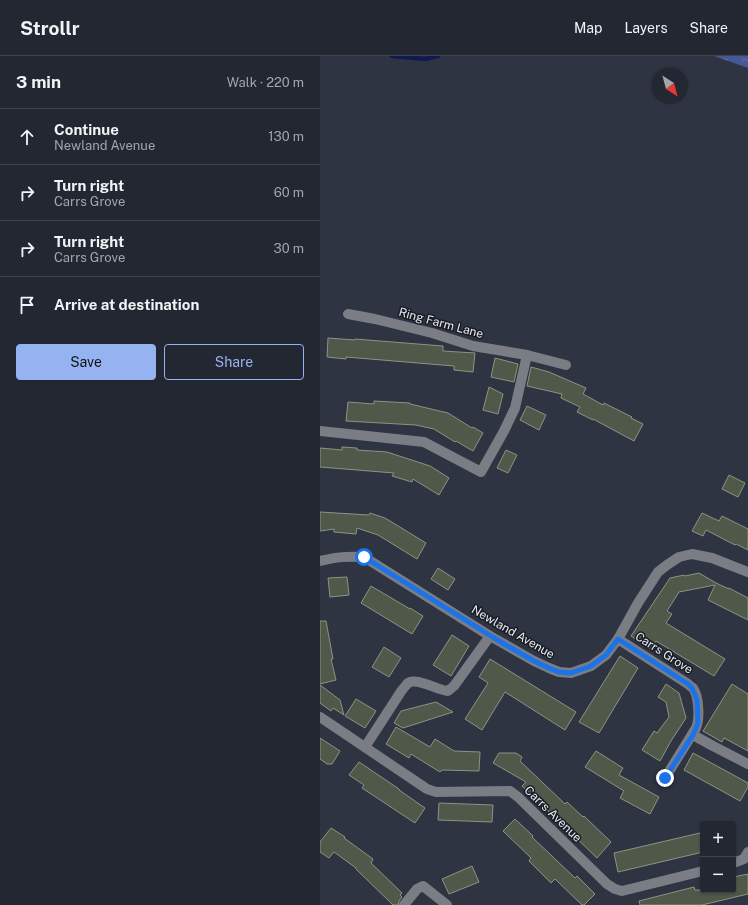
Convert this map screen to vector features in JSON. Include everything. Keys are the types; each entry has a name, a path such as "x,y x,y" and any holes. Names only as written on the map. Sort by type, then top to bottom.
{"street":[{"name":"Ring Farm Lane","path":"348,314 432,333 473,346 527,355 566,365"},
{"path":"320,431 424,442 482,472 515,408 527,355"},
{"name":"Newland Avenue","path":"320,561 348,556 364,557 490,636 534,661 559,672 571,673 591,666 606,655 618,639 638,603 658,572 679,557 692,554 712,558 748,572"},
{"path":"365,747 407,683 418,681 442,691 448,691 454,686 490,636"},
{"name":"Carrs Grove","path":"618,639 688,684 692,688 697,700 698,723 693,735 665,778"},
{"name":"Carrs Avenue","path":"320,717 427,788 436,792 510,792 518,797 607,884 615,889 622,891 700,872"},
{"path":"693,735 748,764"},
{"path":"736,862 744,859 748,852"},
{"path":"404,905 417,889 423,886 447,905"}],"green space":[{"path":"714,56 748,56 748,68"}],"building":[{"path":"328,338 443,346 443,351 475,353 473,372 454,370 454,366 346,357 346,359 327,357"},
{"path":"495,358 518,364 514,382 491,377"},
{"path":"531,367 549,372 586,388 583,394 603,405 604,403 632,417 631,418 643,424 634,441 577,412 580,407 561,398 562,394 527,386"},
{"path":"489,387 503,394 498,414 483,410"},
{"path":"374,401 410,403 448,413 483,433 473,451 434,429 416,425 346,421 348,402 374,404"},
{"path":"527,406 546,415 539,430 520,420"},
{"path":"342,447 357,448 357,450 387,452 430,466 449,478 439,495 413,479 412,482 392,476 394,473 320,467 320,448 342,450"},
{"path":"506,450 517,455 508,473 497,468"},
{"path":"729,475 745,483 738,497 722,489"},
{"path":"320,512 369,515 370,513 385,518 426,543 417,559 378,535 357,528 356,534 334,532 334,529 320,531"},
{"path":"702,513 719,521 722,516 748,529 748,550 706,530 703,536 692,531"},
{"path":"438,568 455,579 448,590 431,579"},
{"path":"699,573 748,598 748,620 708,600 715,585 679,592 667,611 672,614 666,623 725,659 714,676 656,641 650,649 631,636 670,578"},
{"path":"347,577 349,595 330,597 328,578"},
{"path":"371,586 423,616 412,634 361,603"},
{"path":"320,621 326,621 333,659 331,659 336,680 320,684"},
{"path":"452,635 469,646 451,676 433,665"},
{"path":"384,647 401,658 389,677 372,667"},
{"path":"620,656 638,668 599,733 579,722"},
{"path":"490,659 576,712 565,730 505,692 482,730 465,719 488,683 479,677"},
{"path":"666,684 679,693 686,718 660,761 642,750 654,731 657,733 669,717 666,702 658,697"},
{"path":"732,684 748,694 748,751 724,738 722,742 703,731"},
{"path":"320,685 340,700 344,715 333,708 331,711 320,703"},
{"path":"356,699 376,711 365,728 345,716"},
{"path":"436,702 453,712 403,728 394,723 401,711"},
{"path":"396,727 430,747 435,739 454,751 480,752 479,771 442,770 440,772 411,754 409,758 386,744"},
{"path":"320,738 340,751 332,764 327,764 320,759"},
{"path":"596,751 623,768 619,775 659,797 650,814 620,798 624,791 585,767"},
{"path":"499,753 516,753 522,757 520,761 565,804 567,802 583,817 584,816 611,842 597,858 522,786 526,782 493,763"},
{"path":"693,753 748,783 748,787 740,801 684,770"},
{"path":"359,762 425,808 415,823 362,788 364,785 349,775"},
{"path":"439,803 493,805 492,822 438,820"},
{"path":"515,819 575,878 577,876 595,894 584,905 582,905 555,879 551,883 529,861 531,858 503,831"},
{"path":"331,828 373,859 371,863 402,893 400,895 402,897 398,905 393,905 356,868 334,852 329,858 320,852 320,842"},
{"path":"700,833 700,853 618,872 614,853"},
{"path":"472,866 479,882 449,894 442,879"},
{"path":"748,874 748,894 702,905 640,905 639,901 694,887 695,890 700,890 700,893 736,893 736,876"}],"waterway":[{"path":"392,56 425,59 438,56"}],"route":[{"path":"364,557 499,641 534,661 559,672 571,673 591,666 606,655 618,639 688,684 695,693 697,700 698,723 693,735 665,778"}]}
